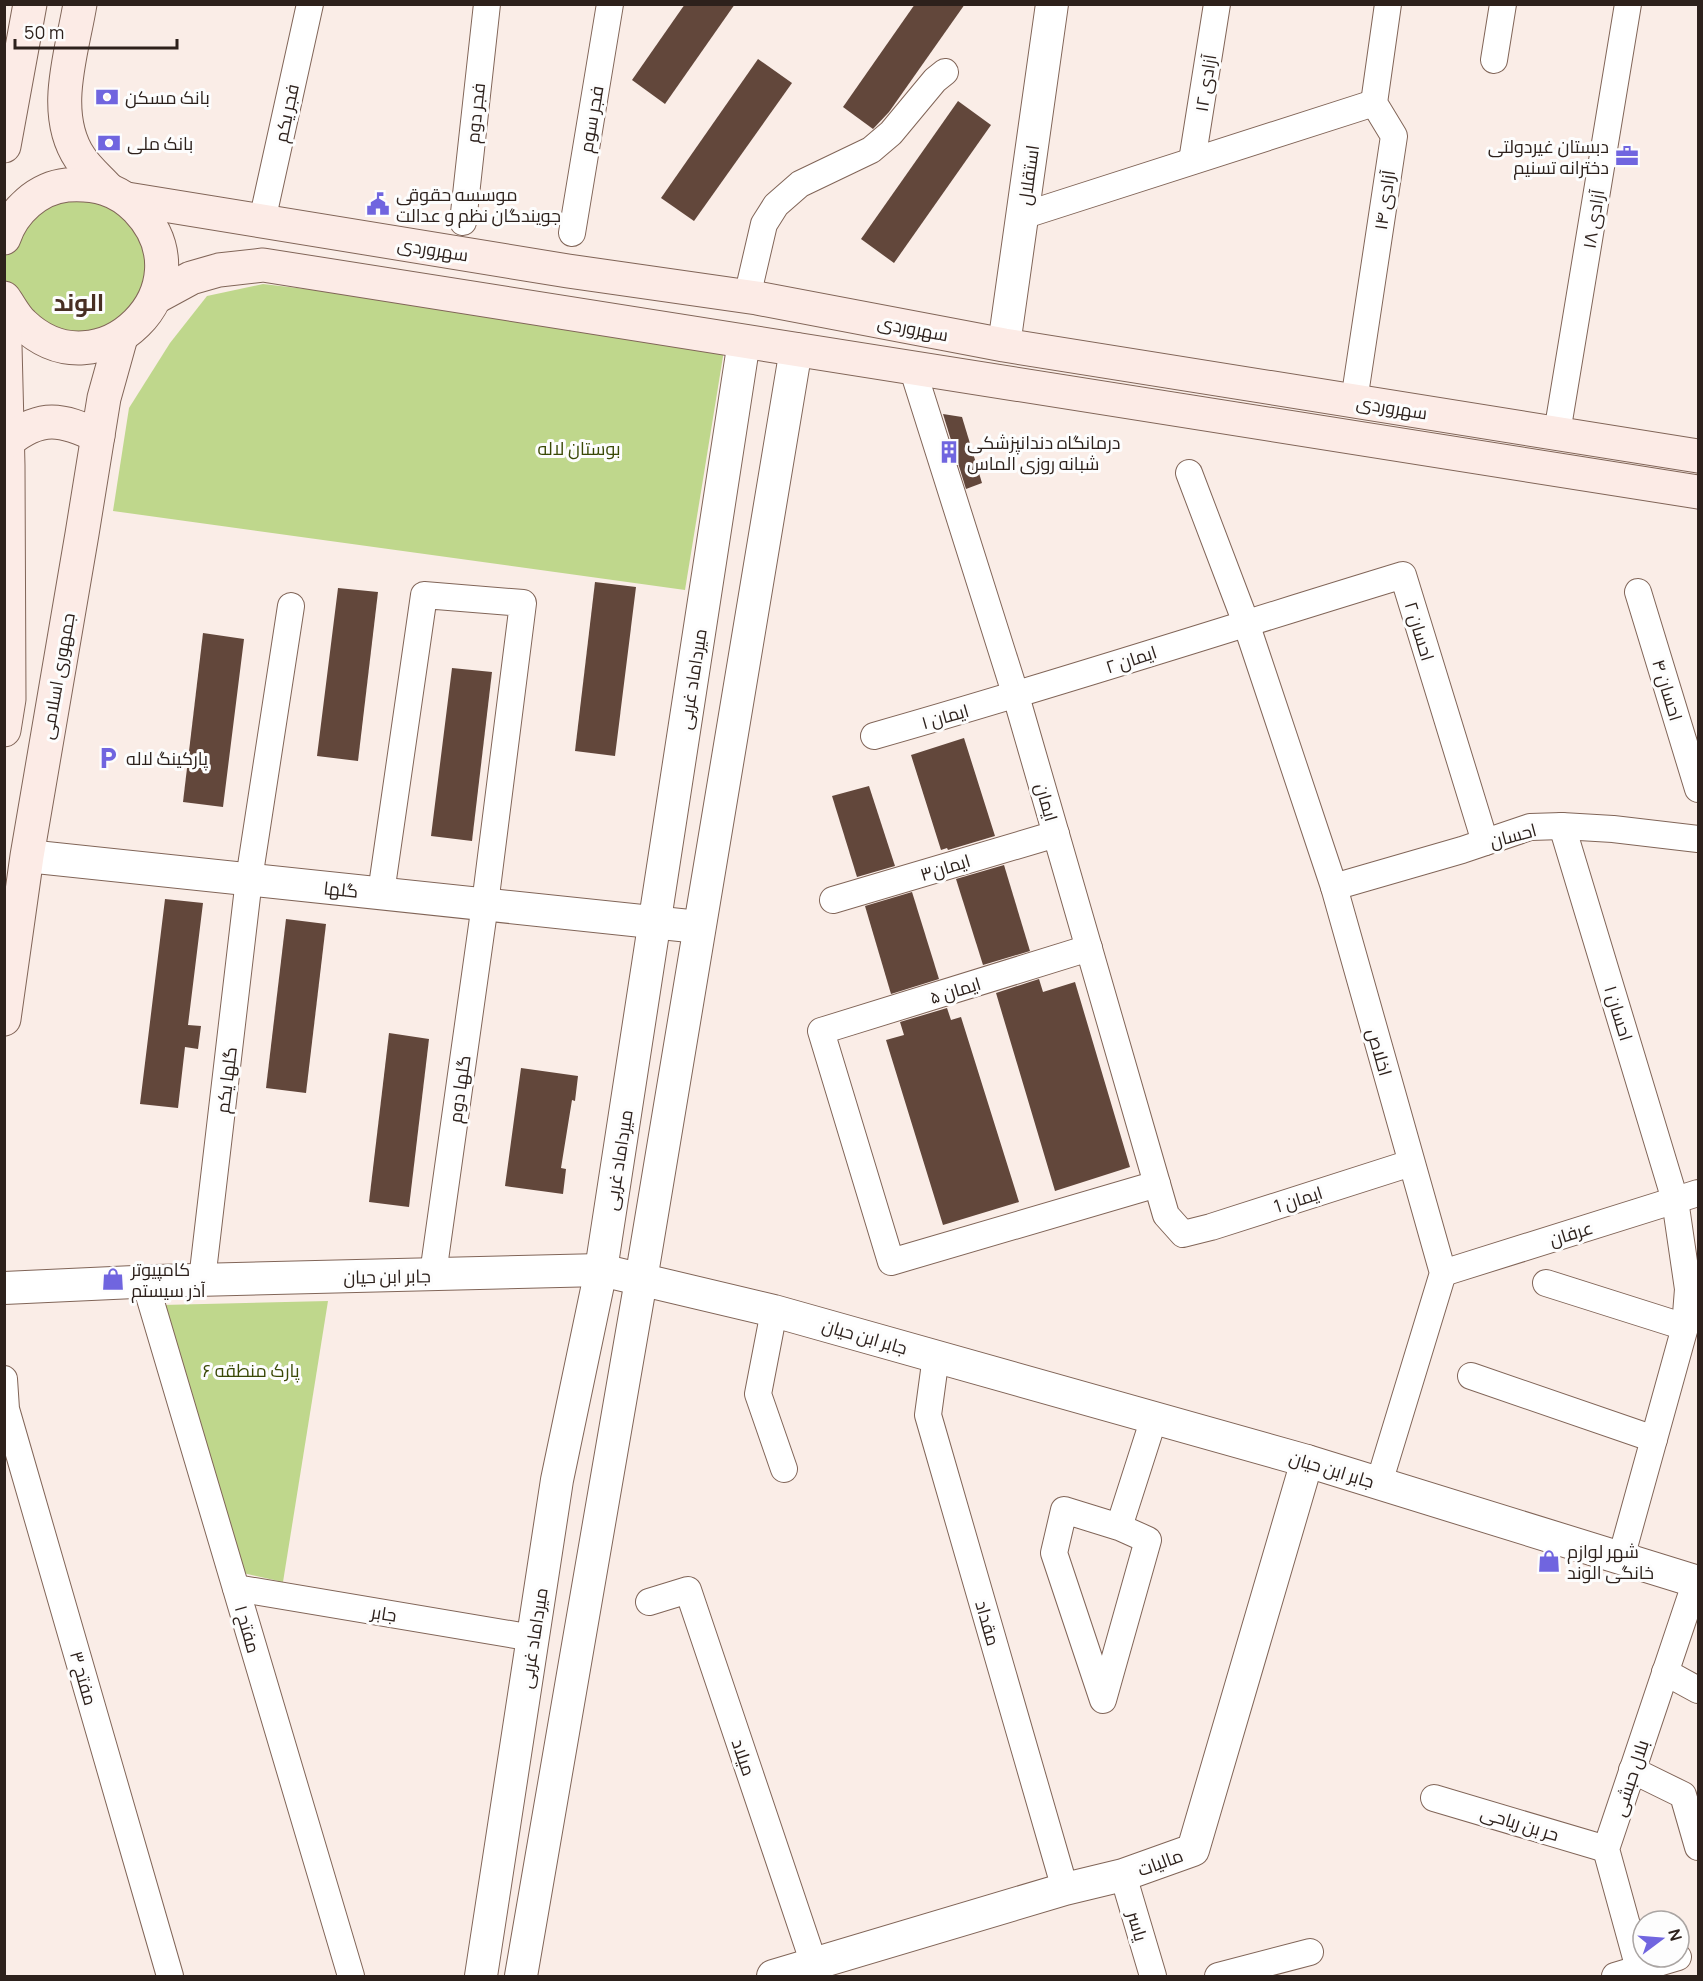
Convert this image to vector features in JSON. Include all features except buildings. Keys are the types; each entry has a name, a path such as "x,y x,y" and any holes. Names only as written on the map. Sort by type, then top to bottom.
{"main road":[{"path":"4,146 30,4"},
{"path":"4,298 21,323 40,338 68,347 95,347 121,337 143,319 156,297 161,274 160,249 149,222 80,158 66,129 65,91 80,4"},
{"name":"سهروردی","path":"4,238 9,225 19,211 36,196 61,186 84,184 118,194 262,221 492,259 747,297 1004,345 1698,456"},
{"path":"485,300 492,259"},
{"name":"سهروردی","path":"156,297 191,278 219,270 263,265 1698,492"},
{"path":"4,305 7,457 6,708"},
{"name":"جمهوری اسلامی","path":"4,1018 27,856 104,398 121,337"},
{"path":"7,457 22,429 41,422 72,424 98,436"}],"street":[{"name":"فجر یکم","path":"262,221 310,4"},
{"name":"فجر دوم","path":"463,222 487,4"},
{"name":"فجر سوم","path":"572,233 610,4"},
{"name":"استقلال","path":"1004,345 1052,4"},
{"name":"آزادی ۱۲","path":"1192,162 1217,4"},
{"path":"1022,216 1374,103 1388,4"},
{"path":"1494,60 1503,4"},
{"name":"آزادی ۱۸","path":"1557,433 1628,4"},
{"path":"747,297 764,224 776,205 800,184 871,150 891,133 935,80 945,72"},
{"name":"آزادی ۱۴","path":"1354,401 1394,136 1374,103"},
{"name":"میرداماد غربی","path":"481,1977 557,1480 601,1270 744,341"},
{"path":"521,1977 641,1280 796,349"},
{"name":"ایمان","path":"912,367 1016,696 1166,1215 1183,1234"},
{"name":"اخلاص","path":"1189,473 1246,622 1334,887 1443,1273"},
{"name":"احسان ۲","path":"1246,622 1402,575 1485,842"},
{"name":"احسان ۴","path":"1638,592 1698,789"},
{"name":"گلها دوم","path":"381,893 424,595 523,603 433,1274"},
{"name":"گلها یکم","path":"202,1280 249,879 291,606"},
{"name":"ایمان ۲","path":"1016,696 1246,622"},
{"name":"ایمان ۱","path":"874,736 1016,696"},
{"name":"احسان ۱","path":"1562,826 1687,1197 1688,1289 1685,1326 1621,1558"},
{"name":"احسان","path":"1334,887 1530,827 1613,829 1698,839"},
{"name":"ایمان۳","path":"833,900 1056,834"},
{"name":"گلها","path":"27,856 699,927"},
{"name":"ایمان ۵","path":"1089,948 821,1031 891,1262 1157,1184"},
{"name":"ایمان 1","path":"1183,1234 1411,1163"},
{"name":"عرفان","path":"1443,1273 1687,1197"},
{"name":"جابر ابن حیان","path":"4,1288 202,1280 601,1270 774,1311 1307,1461 1697,1581"},
{"path":"1379,1483 1443,1273"},
{"name":"مفتح ۱","path":"145,1282 351,1977"},
{"path":"1546,1283 1685,1326"},
{"path":"774,1311 758,1394 784,1468"},
{"name":"مقداد","path":"936,1356 928,1415 1065,1889"},
{"path":"1471,1376 1654,1439"},
{"name":"مفتح ۳","path":"4,1379 6,1408 170,1977"},
{"path":"1119,1527 1154,1418"},
{"name":"مالیات","path":"773,1977 816,1970 1065,1889 1123,1875 1193,1850 1307,1461"},
{"path":"1064,1510 1119,1527 1148,1540 1103,1700 1054,1552 1064,1510"},
{"name":"بلال حبشی","path":"1606,1849 1697,1581"},
{"name":"جابر","path":"236,1588 533,1638"},
{"name":"میلاد","path":"649,1602 688,1590 816,1970"},
{"path":"1665,1672 1698,1690"},
{"path":"1632,1770 1683,1795 1698,1847"},
{"name":"حر بن ریاحی","path":"1434,1798 1606,1849"},
{"path":"1606,1849 1631,1974"},
{"name":"یاسر","path":"1123,1875 1153,1977"},
{"path":"1218,1977 1310,1952"}],"green space":[{"path":"61,186 149,222 156,297 68,347 5,298 5,238"},
{"name":"بوستان لاله","path":"263,284 726,338 685,590 113,511 129,408 170,343 207,296"},
{"name":"پارک منطقه ۶","path":"328,1301 283,1582 243,1573 162,1305"}],"place":[{"name":"بانک مسکن","path":"107,97"},
{"name":"بانک ملی","path":"109,143"},
{"name":"دبستان غیردولتی دخترانه تسنیم","path":"1627,156"},
{"name":"موسسه حقوقی جویندگان نظم و عدالت","path":"378,204"},
{"name":"درمانگاه دندان‍‍پزشکی شبانه روزی الماس","path":"949,452"},
{"name":"پارکینگ لاله","path":"108,758"},
{"name":"کامپیوتر آذر سیستم","path":"113,1279"},
{"name":"شهر لوازم خانگی الوند","path":"1549,1561"}],"district":[{"name":"الوند","path":"79,301"}]}
